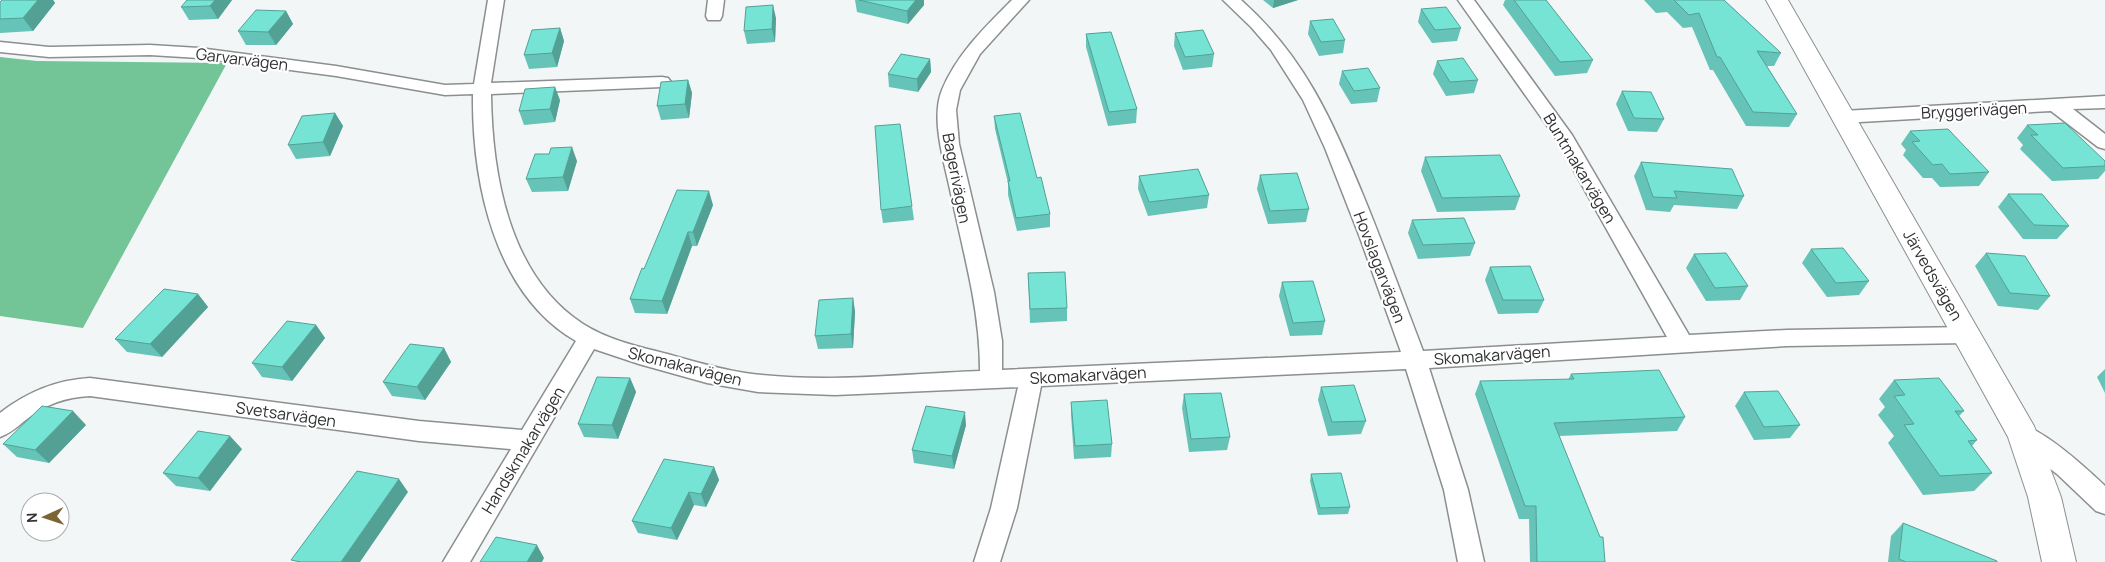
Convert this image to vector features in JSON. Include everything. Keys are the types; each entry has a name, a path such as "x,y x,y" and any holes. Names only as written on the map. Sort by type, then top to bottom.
{"street":[{"name":"Skomakarvägen","path":"496,0 482,89 484,151 500,225 527,282 542,302 567,324 590,337 636,355 734,380 781,386 835,386 1415,360 1787,338 1967,335"},
{"name":"Bagerivägen","path":"991,379 990,341 984,302 953,163 947,110 951,90 972,53 980,42 1021,0"},
{"name":"Hovslagarvägen","path":"1230,0 1257,23 1278,47 1312,100 1334,148 1369,235 1415,360 1456,490 1471,562"},
{"name":"Buntmakarvägen","path":"1466,0 1563,135 1682,343"},
{"name":"Järvedsvägen","path":"1778,0 2023,435 2044,491 2053,525 2059,562"},
{"name":"Garvarvägen","path":"0,48 49,52 150,50 199,53 336,71 445,90 662,82"},
{"name":"Bryggerivägen","path":"1843,117 2105,102"},
{"path":"2057,106 2105,143"},
{"name":"Handskmakarvägen","path":"456,562 590,337"},
{"path":"987,562 1004,508 1031,378"},
{"name":"Svetsarvägen","path":"0,427 26,405 43,396 68,387 90,387 389,429 471,438 530,440"},
{"path":"2023,435 2057,458 2082,479 2105,503"}],"green space":[{"path":"0,57 37,61 227,63 83,328 0,316"}],"building":[{"path":"2,0 38,0 23,18 0,19 0,2"},
{"path":"187,0 215,0 210,6 181,7"},
{"path":"859,0 916,0 907,11"},
{"path":"1514,0 1546,0 1593,60 1560,62"},
{"path":"1674,0 1724,0 1781,53 1757,51 1797,114 1753,112 1720,57 1717,57 1699,13 1689,15"},
{"path":"773,5 772,29 744,31 746,7"},
{"path":"1446,7 1461,28 1435,30 1421,9"},
{"path":"256,10 286,11 268,32 238,31"},
{"path":"1333,19 1345,40 1321,42 1310,21"},
{"path":"560,28 552,53 524,55 532,30"},
{"path":"1203,30 1214,54 1185,57 1175,33"},
{"path":"1111,32 1137,109 1109,112 1086,34"},
{"path":"901,54 930,59 917,79 888,74"},
{"path":"1463,58 1478,80 1450,82 1437,61"},
{"path":"1368,68 1380,88 1354,91 1342,71"},
{"path":"688,80 685,104 657,106 661,82"},
{"path":"555,87 550,109 519,111 525,89"},
{"path":"1622,91 1651,92 1664,119 1634,118"},
{"path":"335,113 323,142 288,145 302,116"},
{"path":"1020,113 1037,178 1041,177 1050,214 1016,218 1008,181 1010,181 994,116"},
{"path":"2065,123 2105,161 2105,166 2063,168 2031,135 2038,135 2027,125"},
{"path":"900,124 912,206 881,210 875,126"},
{"path":"1948,129 1989,172 1950,174 1942,164 1933,165 1912,142 1920,141 1910,131"},
{"path":"572,147 563,177 526,179 535,154 549,154 551,148"},
{"path":"1500,155 1520,196 1442,198 1425,157"},
{"path":"1641,162 1732,169 1744,196 1674,191 1677,198 1653,197"},
{"path":"1198,169 1209,195 1149,202 1139,176"},
{"path":"1297,173 1309,209 1270,211 1260,175"},
{"path":"677,190 709,191 693,232 688,232 662,301 630,299 642,268 644,269"},
{"path":"2008,194 2042,194 2069,226 2034,225"},
{"path":"1464,218 1475,243 1423,245 1412,220"},
{"path":"1843,248 1869,281 1836,283 1811,249"},
{"path":"1726,253 1748,286 1715,288 1694,254"},
{"path":"1986,253 2025,256 2050,296 2010,293"},
{"path":"1530,266 1544,300 1503,300 1490,267"},
{"path":"1065,272 1067,308 1030,309 1028,273"},
{"path":"1313,281 1325,321 1293,323 1282,282"},
{"path":"164,289 198,294 150,344 115,339"},
{"path":"853,298 851,334 815,336 819,300"},
{"path":"287,321 316,325 282,367 252,363"},
{"path":"410,344 444,348 417,387 383,382"},
{"path":"1659,370 1685,417 1554,423 1600,537 1603,537 1605,562 1537,562 1536,506 1525,506 1480,381 1574,379 1571,374"},
{"path":"597,377 630,378 612,425 578,424"},
{"path":"1939,378 1964,411 1955,411 1977,440 1968,441 1992,473 1940,476 1904,425 1914,424 1894,396 1905,395 1894,380"},
{"path":"1354,385 1366,421 1332,422 1321,387"},
{"path":"1778,391 1800,425 1764,427 1744,392"},
{"path":"1221,393 1230,437 1191,439 1184,394"},
{"path":"1107,400 1112,444 1075,446 1071,402"},
{"path":"42,406 73,411 35,450 3,444"},
{"path":"926,406 965,412 952,456 912,450"},
{"path":"198,431 230,436 198,478 163,473"},
{"path":"664,459 714,467 701,494 689,492 671,528 632,521"},
{"path":"357,471 399,479 341,562 301,562 291,560"},
{"path":"1341,473 1350,507 1320,508 1311,474"},
{"path":"1903,523 1997,562 1906,562 1899,559"},
{"path":"496,537 537,545 527,562 480,562"}]}
